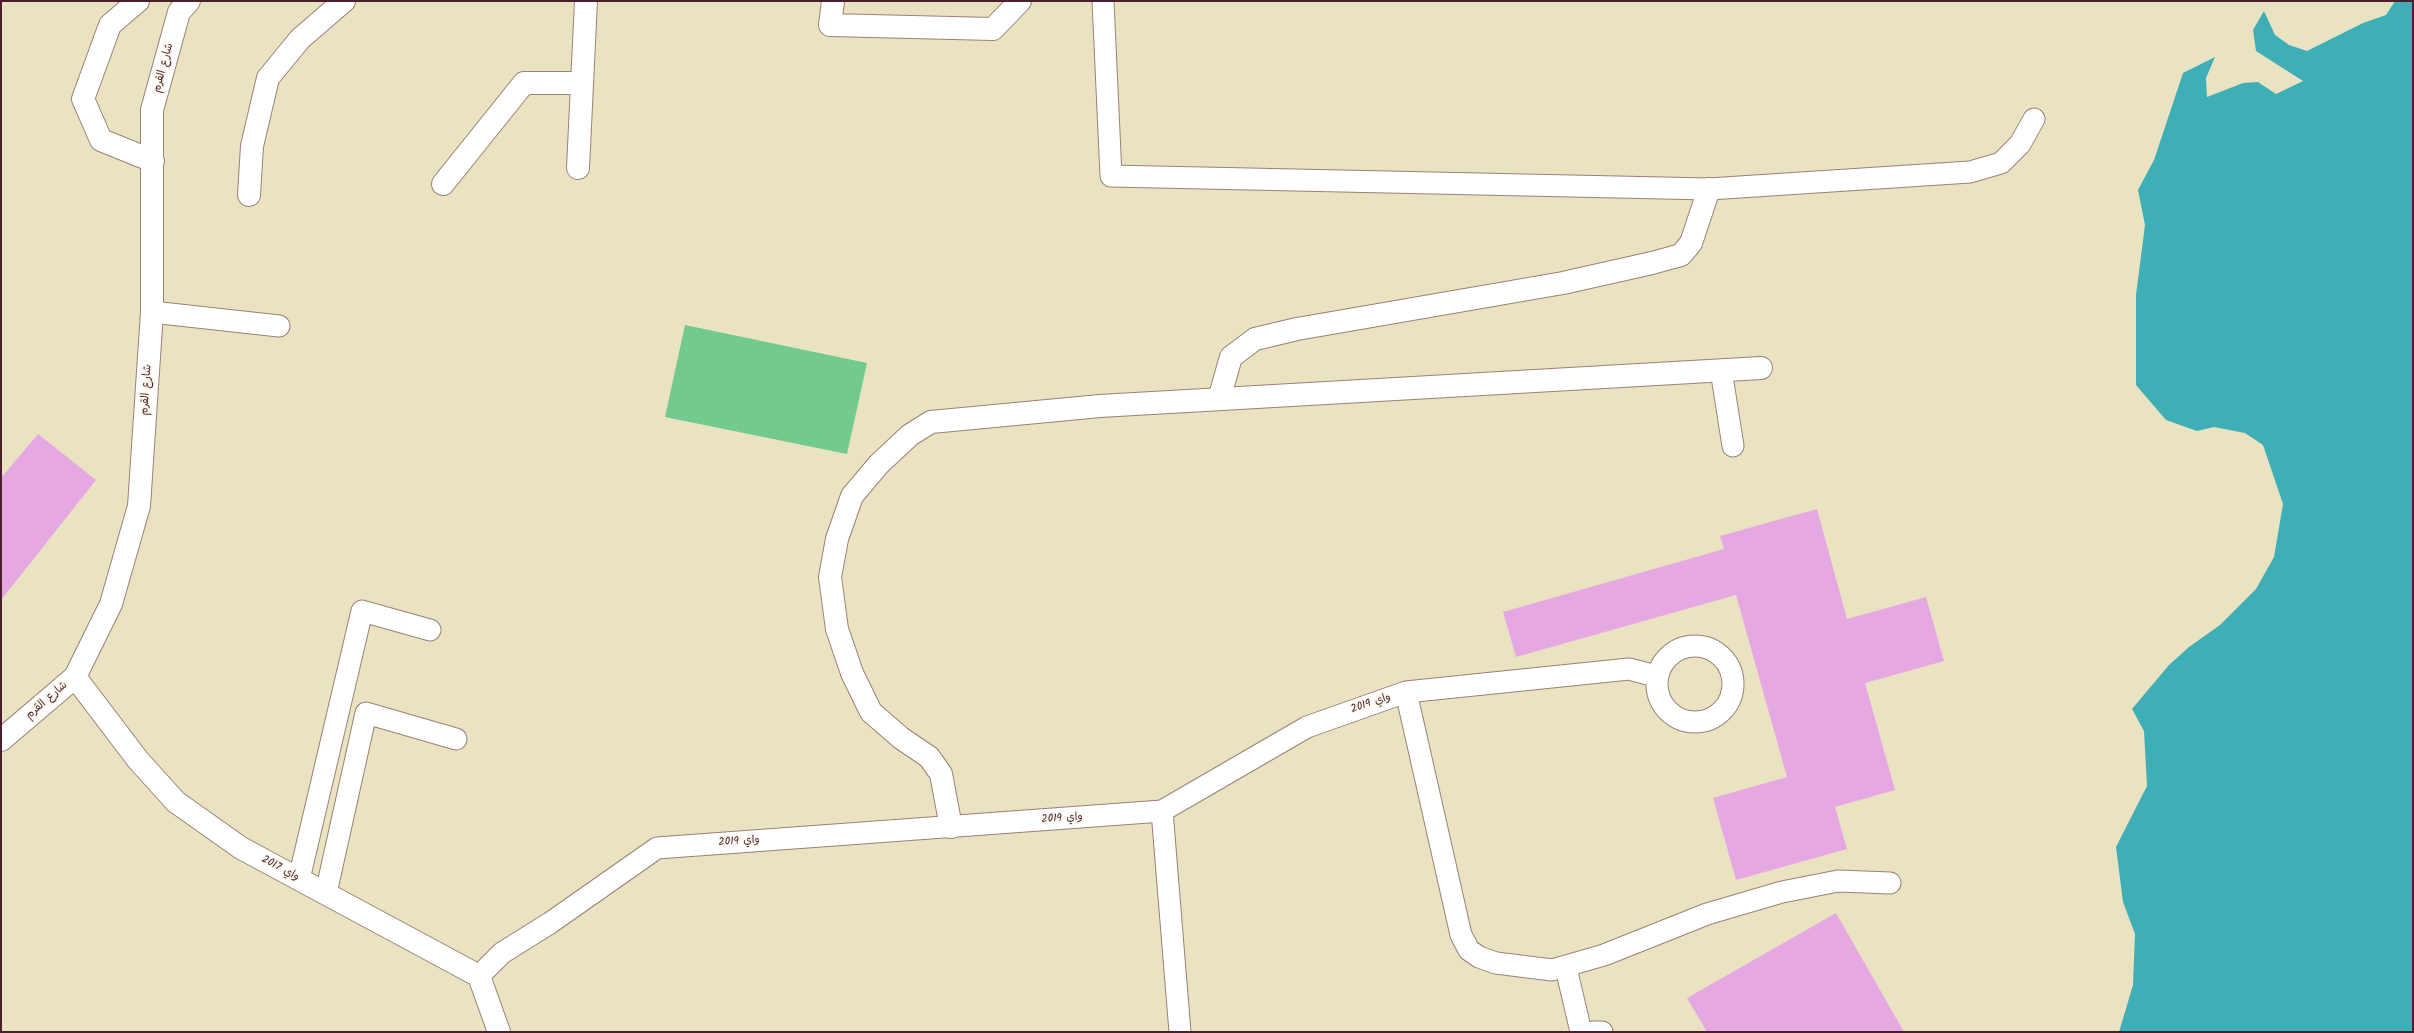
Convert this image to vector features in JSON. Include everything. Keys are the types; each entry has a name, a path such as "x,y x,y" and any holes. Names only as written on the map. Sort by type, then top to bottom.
{"street":[{"path":"138,1 110,25 83,99 101,140 153,161"},
{"name":"شارع القرم","path":"1,740 75,677 111,604 139,506 152,312 152,110 179,12 189,1"},
{"path":"249,195 252,146 268,78 300,39 344,1"},
{"path":"578,168 586,1"},
{"path":"832,1 830,25 993,29 1020,1"},
{"path":"443,184 524,83 582,83"},
{"path":"1219,399 1231,357 1255,339 1297,329 1563,283 1652,264 1680,254 1691,242 1708,189"},
{"path":"951,826 941,774 929,757 901,738 871,712 852,673 837,629 830,577 837,539 852,496 879,464 910,435 931,422 1100,406 1761,368"},
{"name":"واي 2017","path":"75,677 138,760 176,802 241,848 479,976"},
{"path":"479,976 499,1032"}],"lane":[{"path":"1103,1 1111,176 1708,189 1970,172 2001,162 2020,144 2034,119"},
{"path":"152,312 279,326"},
{"path":"1721,370 1733,446"},
{"path":"299,879 362,610 430,630"},
{"name":"واي 2019","path":"479,976 502,953 550,923 657,848 1162,812 1307,727 1406,692 1629,669 1656,676"},
{"path":"1406,692 1461,935 1469,950 1479,957 1496,963 1552,970 1566,968 1604,955 1707,914 1782,892 1838,881 1890,883"},
{"path":"326,893 366,714 456,739"},
{"path":"1162,812 1180,1032"},
{"path":"1566,968 1581,1032"},
{"path":"1593,1032 1602,1032"}],"green space":[{"path":"685,325 867,363 847,454 665,417"}],"water":[{"path":"2395,1 2413,1 2413,1032 2119,1032 2133,985 2135,934 2123,902 2116,847 2147,786 2144,731 2132,709 2169,665 2189,647 2220,625 2256,589 2274,557 2283,504 2263,445 2245,433 2214,427 2197,431 2166,420 2136,385 2136,295 2145,225 2138,190 2154,160 2183,73 2215,57 2206,78 2207,97 2243,83 2258,82 2276,94 2303,81 2256,51 2253,30 2264,11 2275,35 2289,45 2307,51 2363,23 2386,15"}],"building":[{"path":"38,434 96,480 1,600 1,478"},
{"path":"1817,509 1847,619 1926,597 1944,661 1865,683 1895,790 1835,807 1847,849 1736,880 1713,798 1787,777 1736,595 1516,657 1503,612 1724,549 1720,536"},
{"path":"1836,913 1904,1032 1707,1032 1687,998"}]}
